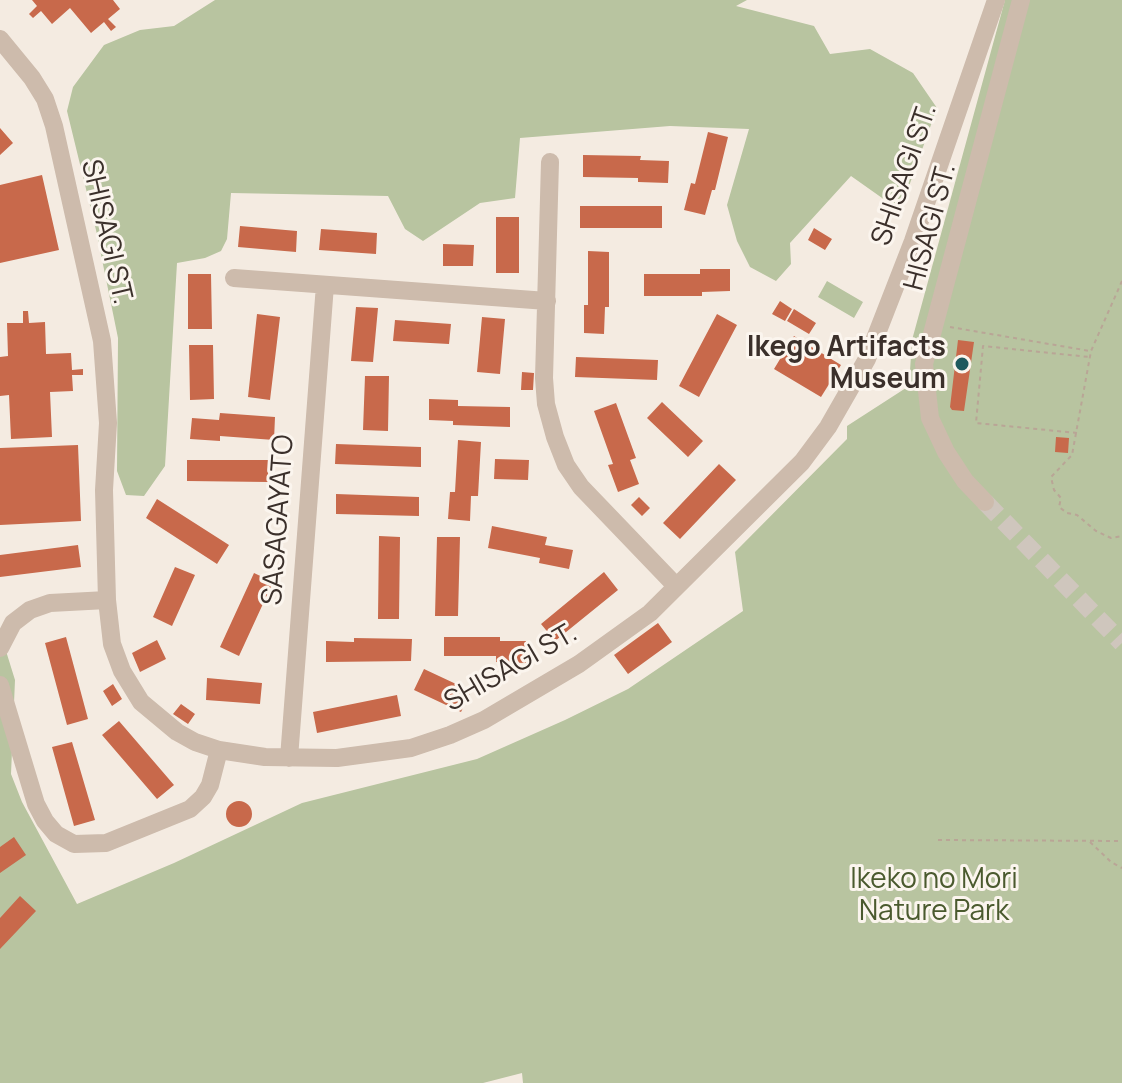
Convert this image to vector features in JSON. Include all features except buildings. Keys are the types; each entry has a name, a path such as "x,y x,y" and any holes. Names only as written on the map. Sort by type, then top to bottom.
{"lane":[{"name":"SHISAGI ST.","path":"0,39 45,99 54,126 102,341 108,408 104,490 107,600 112,644 122,671 141,702 177,732 219,750 289,758 373,755 411,748 462,730 523,698 615,640 650,613 802,462 828,427 867,359 913,241 996,0"},
{"name":"HISAGI ST.","path":"985,502 965,481 946,452 930,418 924,364 1021,0"},
{"path":"550,162 544,378 546,404 555,437 566,465 599,507 676,586"},
{"path":"234,278 547,301"},
{"name":"SASAGAYATO","path":"289,758 325,285"},
{"path":"0,648 13,623 30,610 50,603 107,600"},
{"path":"0,685 36,804 56,834 74,844 106,843 190,809 210,785 219,750"}],"path":[{"path":"1122,281 1091,351 1072,455 1051,477 1054,490 1061,498 1059,507 1111,538 1122,536"},
{"path":"934,324 1091,351"},
{"path":"1077,433 976,423 983,346 1090,358"},
{"path":"938,840 1122,841"},
{"path":"1089,841 1122,868"}],"green space":[{"path":"215,0 747,0 736,6 814,26 830,54 870,49 913,73 937,108 904,200 892,205 851,176 790,243 791,264 776,281 750,267 737,241 727,205 749,129 670,126 520,138 515,198 480,203 423,241 405,229 388,196 231,193 227,239 221,251 205,258 177,263 165,466 144,496 126,495 117,471 118,338 67,111 73,87 104,45 140,30 174,26"},
{"name":"Ikeko no Mori Nature Park","path":"1005,0 1122,0 1122,1083 523,1083 522,1073 483,1083 0,1083 0,644 6,651 15,680 11,774 22,802 77,904 302,803 477,759 628,689 743,611 735,552 847,439 847,426 909,386 912,340"},
{"path":"827,281 863,302 854,318 818,297"}],"tunnel":[{"path":"985,502 1122,643"}],"place":[{"name":"Ikego Artifacts Museum","path":"962,364"}]}
